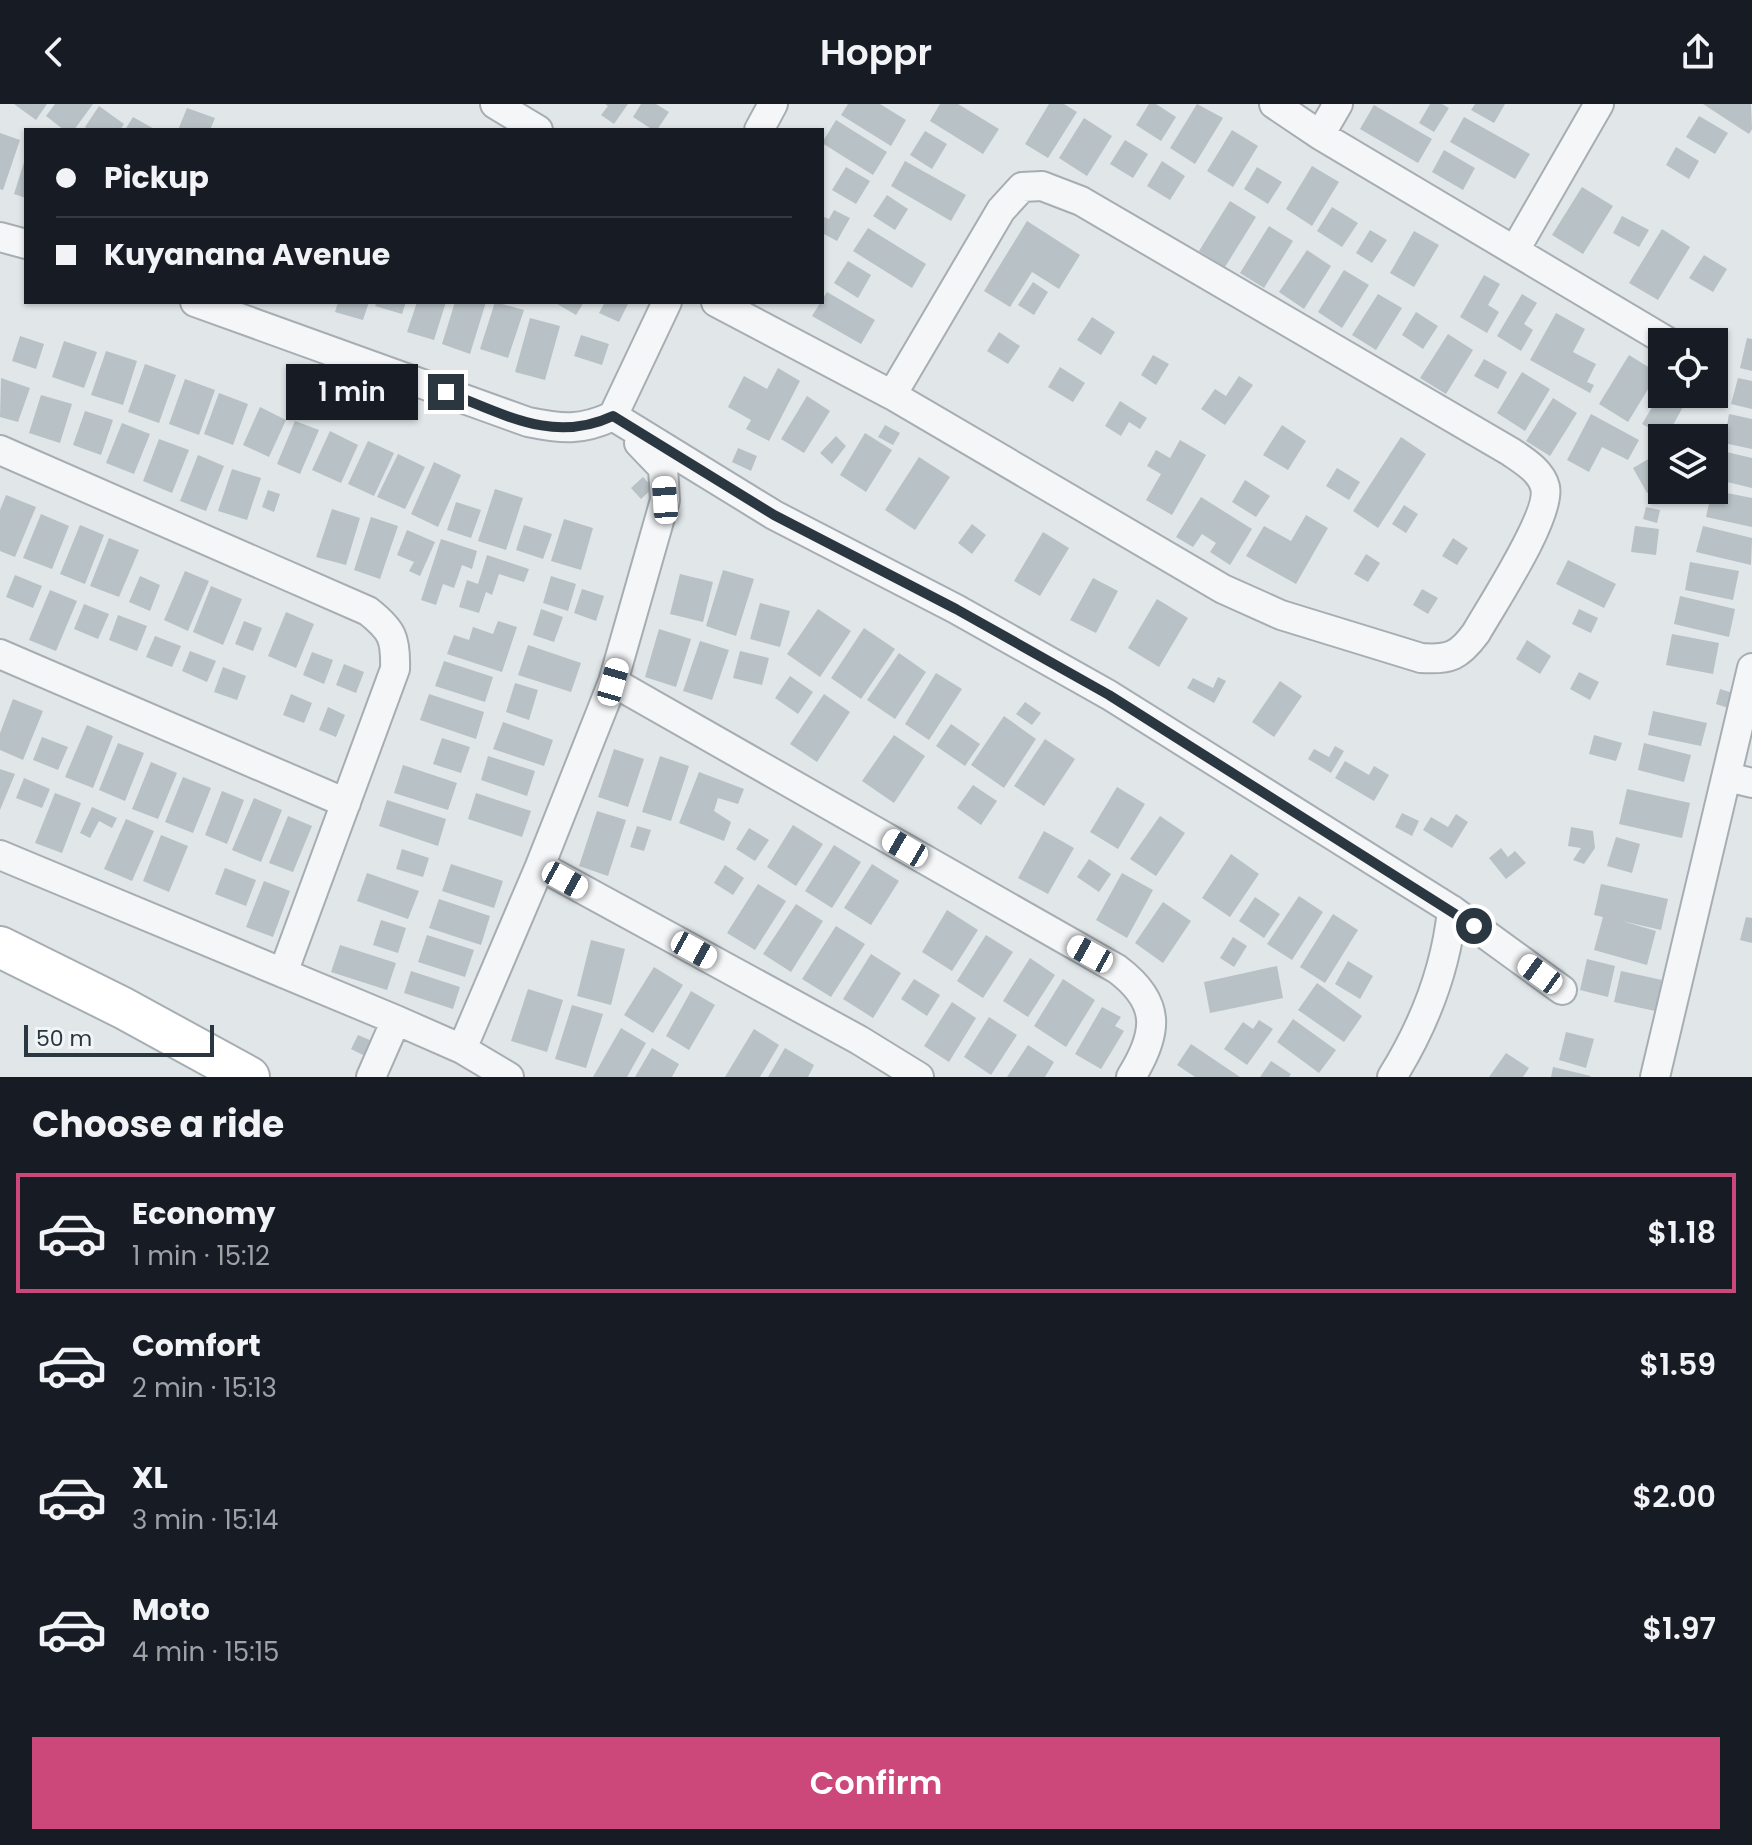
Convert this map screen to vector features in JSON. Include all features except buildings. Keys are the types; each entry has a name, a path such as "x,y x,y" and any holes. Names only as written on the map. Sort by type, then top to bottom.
{"main road":[{"path":"0,947 123,1008 247,1077"}],"street":[{"path":"495,104 535,128"},
{"path":"760,128 773,104"},
{"path":"1274,104 1320,135 1648,330"},
{"path":"1320,135 1338,104"},
{"path":"1515,250 1599,104"},
{"path":"720,304 892,395 1223,589 1281,615 1421,658 1444,660 1463,650 1476,633 1542,515 1545,488 1534,468 1511,452 1081,201 1042,186 1022,187 1001,210 892,395"},
{"path":"0,237 24,243"},
{"path":"201,304 528,422 560,429 593,425 613,416 666,304"},
{"path":"462,1049 540,866 613,682 665,500 663,468 613,416"},
{"path":"613,416 774,515 956,609 1109,695 1452,910 1562,990"},
{"path":"0,450 368,611 387,626 396,646 395,669 283,973"},
{"path":"0,654 346,803"},
{"path":"1655,1077 1740,780 1752,668"},
{"path":"613,682 1136,983 1148,1002 1152,1024 1149,1043 1131,1077"},
{"path":"0,855 396,1020 462,1049 509,1077"},
{"path":"540,866 859,1040 919,1077"},
{"path":"1392,1077 1424,1018 1449,940 1452,910"},
{"path":"371,1077 396,1020"}],"route":[{"path":"446,392 528,422 560,429 593,425 613,416 774,515 956,609 1109,695 1474,926"}]}
